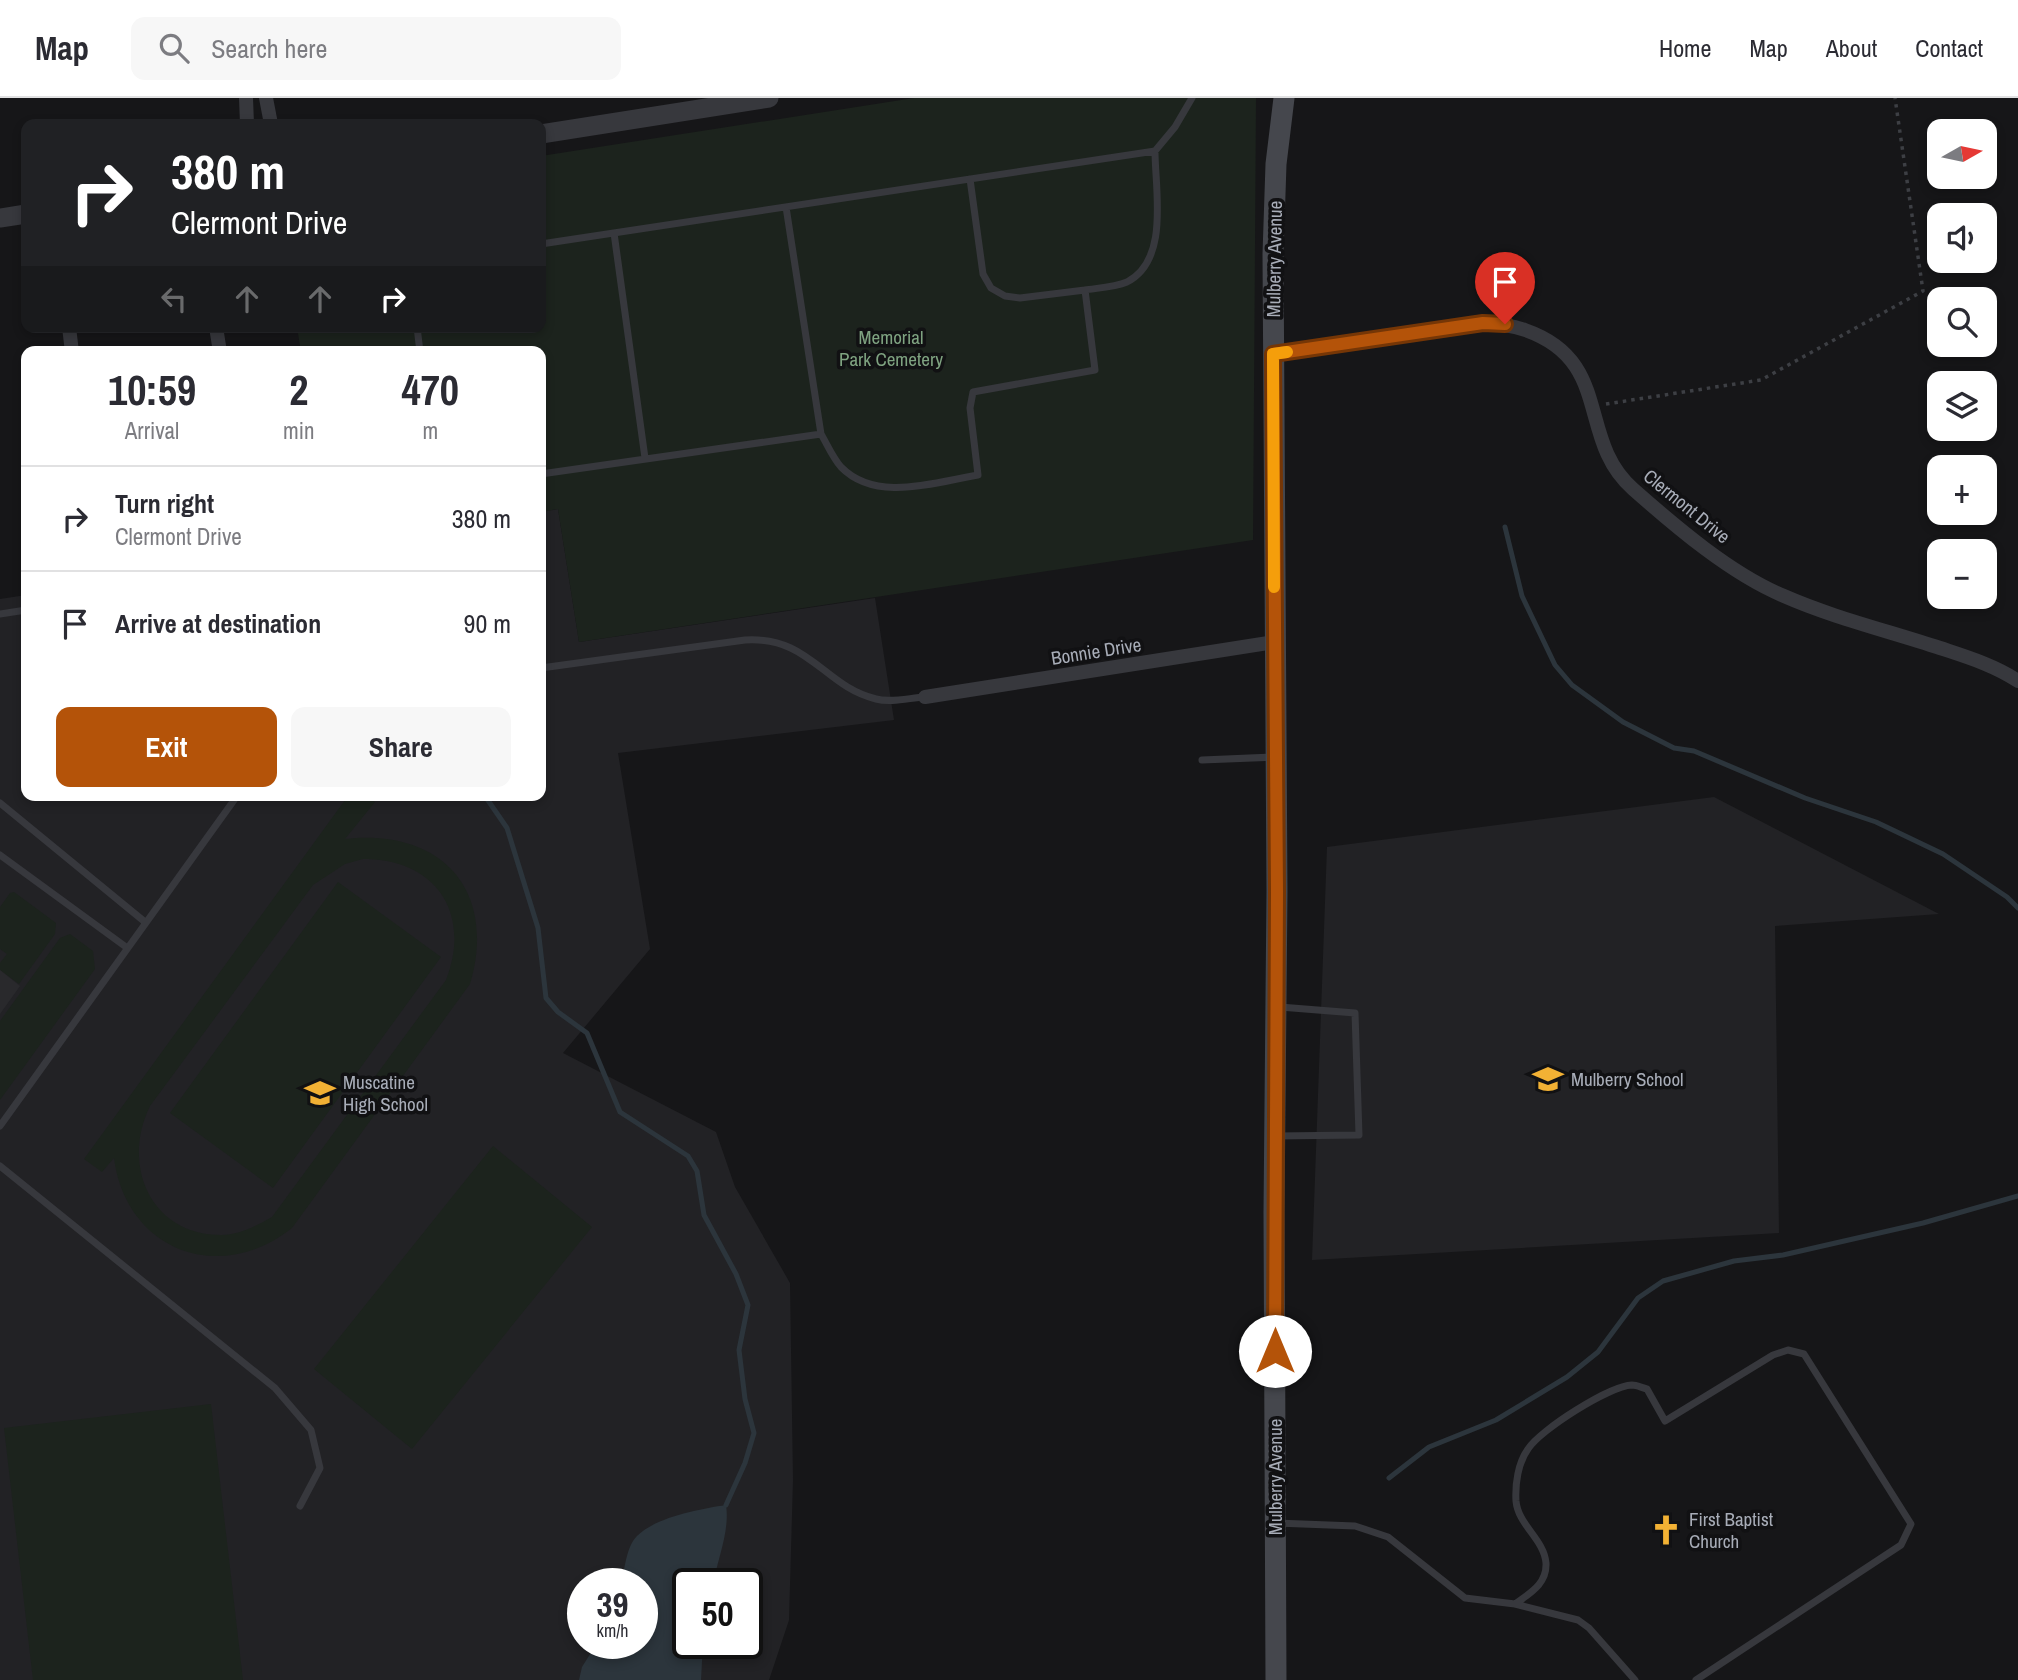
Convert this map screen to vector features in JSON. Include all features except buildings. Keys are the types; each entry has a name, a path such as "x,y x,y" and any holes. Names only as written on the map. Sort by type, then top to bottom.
{"main road":[{"name":"Mulberry Avenue","path":"1276,1680 1273,354 1276,164 1284,98"}],"street":[{"path":"246,98 247,119"},
{"path":"266,98 270,119"},
{"path":"546,133 769,98"},
{"path":"0,218 21,215"},
{"name":"Clermont Drive","path":"1273,354 1483,323 1505,324 1546,340 1565,355 1584,380 1605,453 1631,488 1757,584 1786,597 1982,662 2018,681"},
{"name":"Bonnie Drive","path":"925,697 1274,642"}],"lane":[{"path":"970,179 983,274 991,288 1005,296 1020,298 1125,283 1138,275 1150,261 1156,241 1155,151 1175,127 1192,98"},
{"path":"546,243 1155,151"},
{"path":"786,207 821,434 841,467 865,484 900,488 978,475 970,408 973,392 1096,370 1085,290"},
{"path":"614,233 645,458"},
{"path":"546,473 821,434"},
{"path":"0,614 21,611"},
{"path":"546,667 745,639 767,639 804,654 848,686 877,700 925,697"},
{"path":"1202,760 1276,757"},
{"path":"0,1126 233,801"},
{"path":"0,803 145,922"},
{"path":"0,855 126,947"},
{"path":"1275,1136 1359,1136 1355,1013 1276,1006"},
{"path":"0,1166 275,1388 311,1430 320,1468 300,1506"},
{"path":"1515,1604 1540,1586 1546,1565 1542,1548 1518,1512 1516,1499 1519,1467 1528,1448 1552,1424 1620,1387 1634,1385 1647,1389 1665,1421 1773,1355 1788,1350 1804,1354 1911,1524 1901,1545 1696,1680"},
{"path":"1276,1523 1355,1526 1388,1536 1465,1598 1515,1604 1578,1620 1589,1628 1635,1680"}],"path":[{"path":"1593,406 1761,380 1923,291 1895,98"}],"shaded area":[{"name":"Muscatine High School","path":"558,509 579,642 875,598 894,720 618,753 650,949 563,1053 716,1132 735,1187 790,1283 793,1480 789,1620 769,1680 0,1680 0,599 21,596 21,801 546,801 546,511"},
{"name":"Mulberry School","path":"1714,797 1939,914 1775,926 1779,1233 1312,1260 1327,847"},
{"path":"726,1505 727,1515 717,1568 672,1568 672,1659 702,1659 701,1680 579,1680 587,1659 658,1659 658,1568 624,1568 628,1552 633,1541 645,1529 691,1512"}],"green space":[{"name":"Memorial Park Cemetery","path":"914,98 1256,98 1253,540 579,642 558,509 546,511 546,346 300,346 298,333 546,333 546,155"},
{"path":"344,801 375,802 345,839 379,838 409,844 434,855 454,872 468,893 476,920 477,950 470,984 292,1228 264,1245 235,1254 207,1256 180,1249 156,1236 137,1216 122,1190 114,1158 102,1172 84,1159","holes":["363,859 389,861 410,868 442,894 450,912 454,933 453,956 446,980 272,1217 228,1235 196,1232 176,1223 160,1209 148,1192 141,1172 139,1151 142,1128 150,1106 313,885 345,864"]},
{"path":"338,882 441,957 273,1188 170,1113"},
{"path":"14,892 56,923 55,934 19,984 0,970 0,963 7,954 0,949 0,907 10,893"},
{"path":"70,934 93,951 95,969 0,1100 0,1021 60,938"},
{"path":"493,1146 592,1227 412,1449 314,1369"},
{"path":"211,1404 243,1680 33,1680 4,1428"}],"waterway":[{"path":"1505,527 1522,596 1555,665 1572,685 1623,722 1674,748 1694,751 1805,798 1876,822 1943,854 2007,897 2018,908"},
{"path":"488,801 507,828 538,928 546,998 558,1012 587,1033 620,1112 688,1156 697,1171 704,1215 736,1274 748,1305 739,1350 745,1399 754,1433 745,1463 726,1505"},
{"path":"1389,1478 1429,1447 1496,1420 1567,1377 1598,1352 1638,1298 1663,1281 1734,1261 1783,1255 1923,1223 2018,1196"}],"slow traffic":[{"path":"1274,587 1273,354 1287,352"}],"place":[{"name":"Mulberry School","path":"1548,1079"},
{"name":"Muscatine High School","path":"320,1093"},
{"name":"First Baptist Church","path":"1666,1530"}],"route":[{"path":"1275,1351 1277,891 1273,354 1483,323 1505,324"}]}
